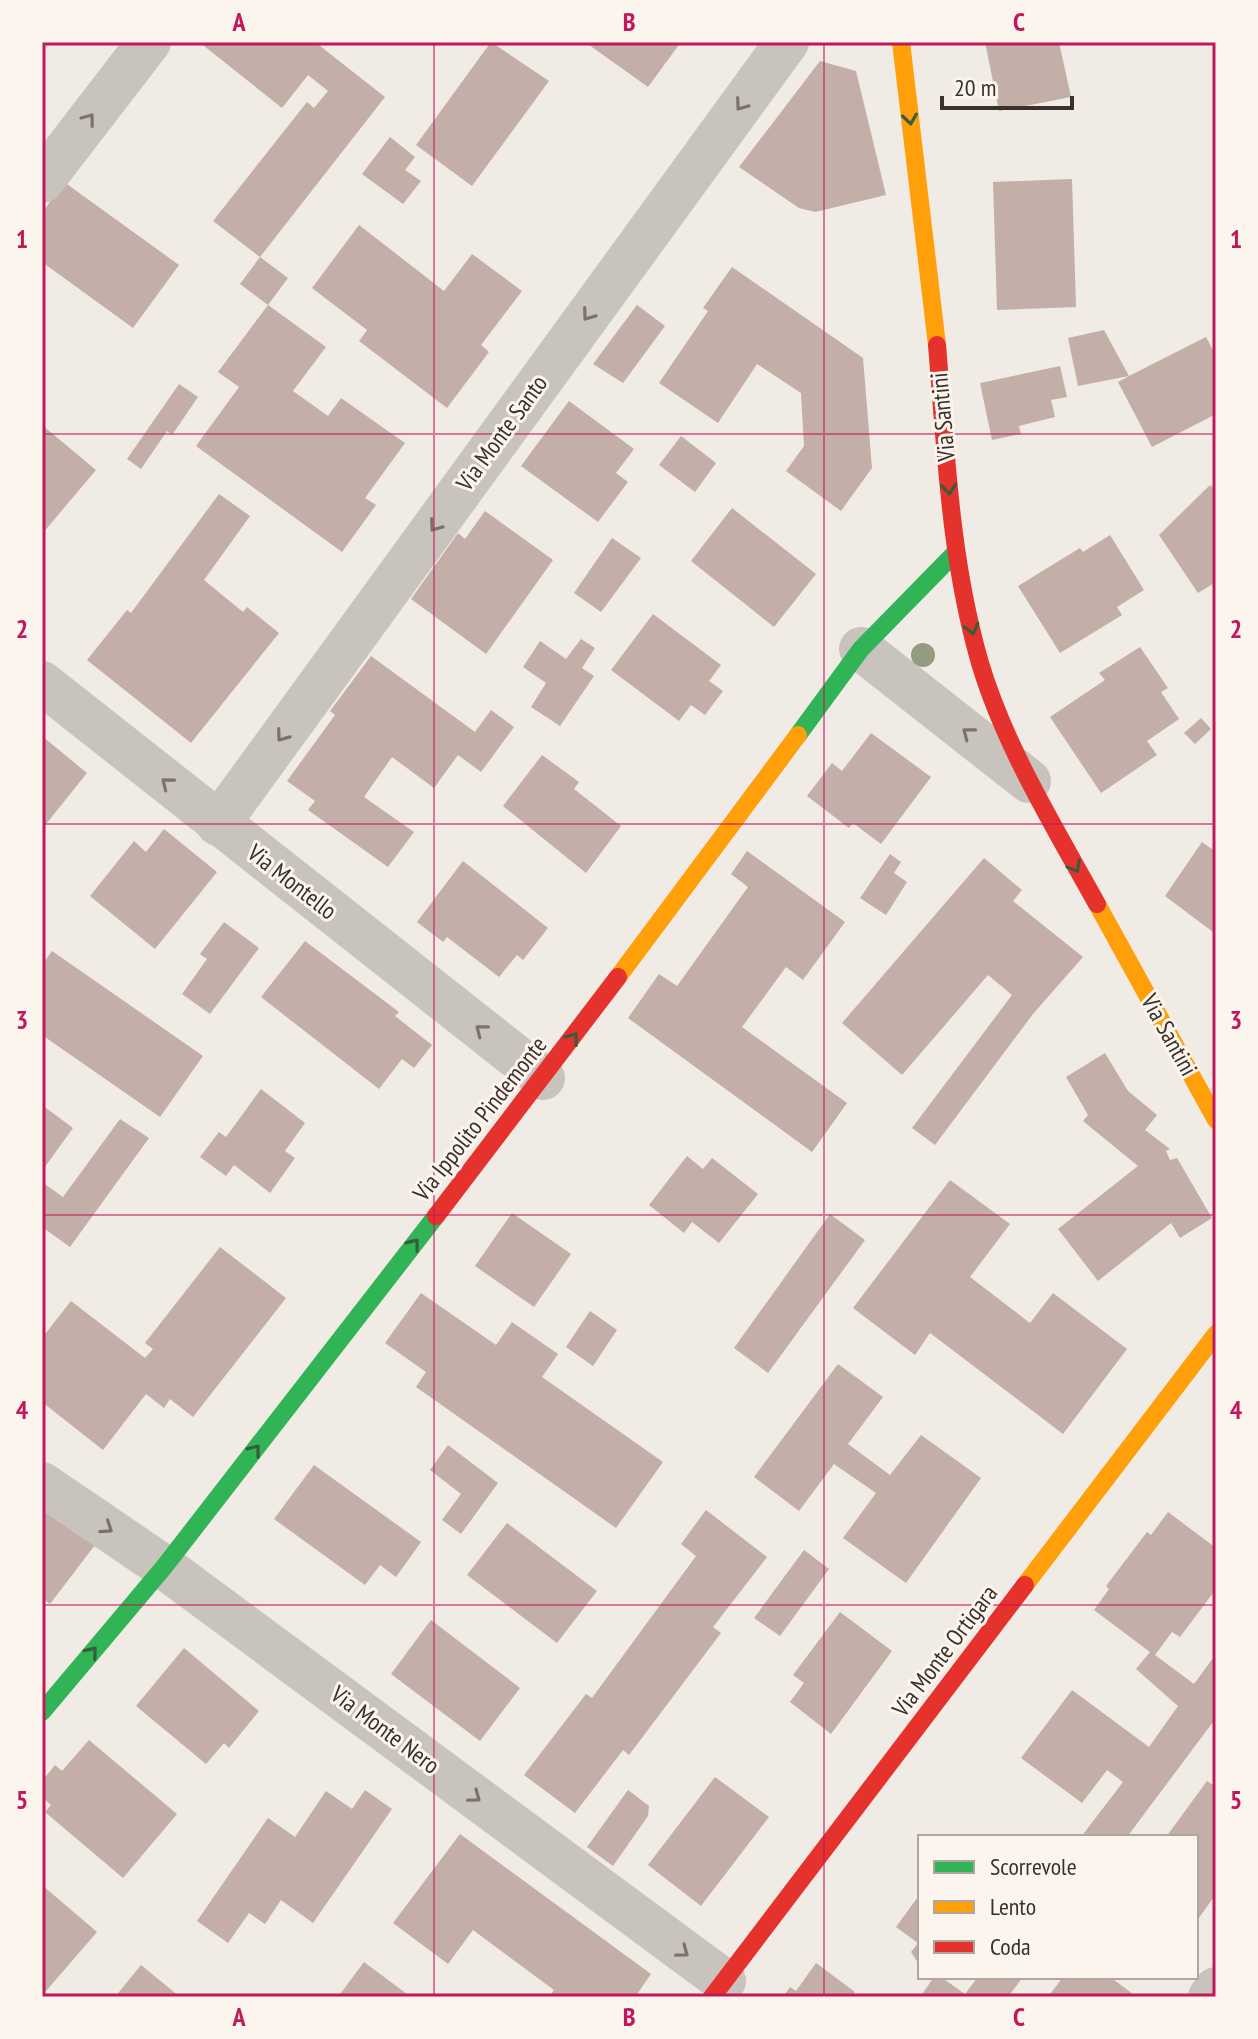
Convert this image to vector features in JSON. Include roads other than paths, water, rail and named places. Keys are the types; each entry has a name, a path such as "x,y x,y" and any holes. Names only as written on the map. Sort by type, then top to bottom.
{"street":[{"path":"42,181 149,42"},
{"name":"Via Monte Santo","path":"218,824 787,42"},
{"name":"Via Santini","path":"901,42 932,289 954,554 981,666 1029,781 1216,1120"},
{"name":"Via Ippolito Pindemonte","path":"42,1712 164,1567 543,1078 861,649 954,554"},
{"name":"Via Santini","path":"861,649 1029,781"},
{"name":"Via Montello","path":"42,683 543,1078"},
{"name":"Via Monte Ortigara","path":"718,1989 1216,1334"},
{"name":"Via Monte Nero","path":"42,1484 164,1567 718,1989"},
{"path":"1210,1997 1216,1989"}]}
